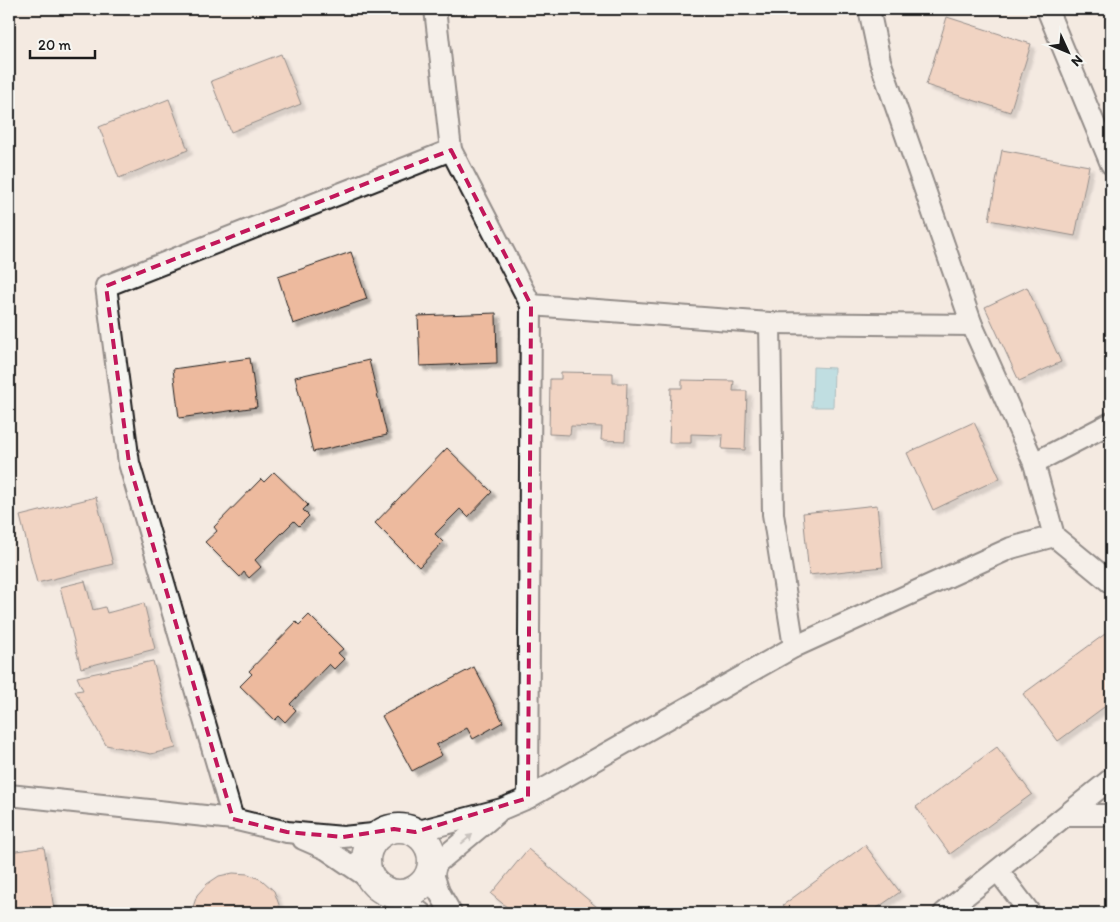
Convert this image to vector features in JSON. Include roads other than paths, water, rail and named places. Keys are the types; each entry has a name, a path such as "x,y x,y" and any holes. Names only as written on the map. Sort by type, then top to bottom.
{"street":[{"path":"435,9 451,150 531,305 528,798"},
{"path":"869,9 880,61 972,325 1034,463 1054,536 1111,583"},
{"path":"1047,9 1111,164"},
{"path":"232,819 129,464 106,286 451,150"},
{"path":"531,305 770,323 972,325"},
{"path":"770,323 773,514 794,647"},
{"path":"1034,463 1111,422"},
{"path":"9,795 232,819 287,832 343,837 383,833 394,829 415,832 502,809 528,798 794,647 1011,548 1054,536"},
{"path":"944,913 1111,779"},
{"path":"383,833 369,849 366,860 368,871 382,887 401,894 416,889 427,878 431,868 502,809"},
{"path":"1067,815 1111,815"},
{"path":"287,832 326,849 421,913"},
{"path":"415,832 429,848 431,868 439,892 451,913"},
{"path":"998,871 1030,913"}],"water":[{"path":"813,367 834,368 833,407 812,407"}]}
